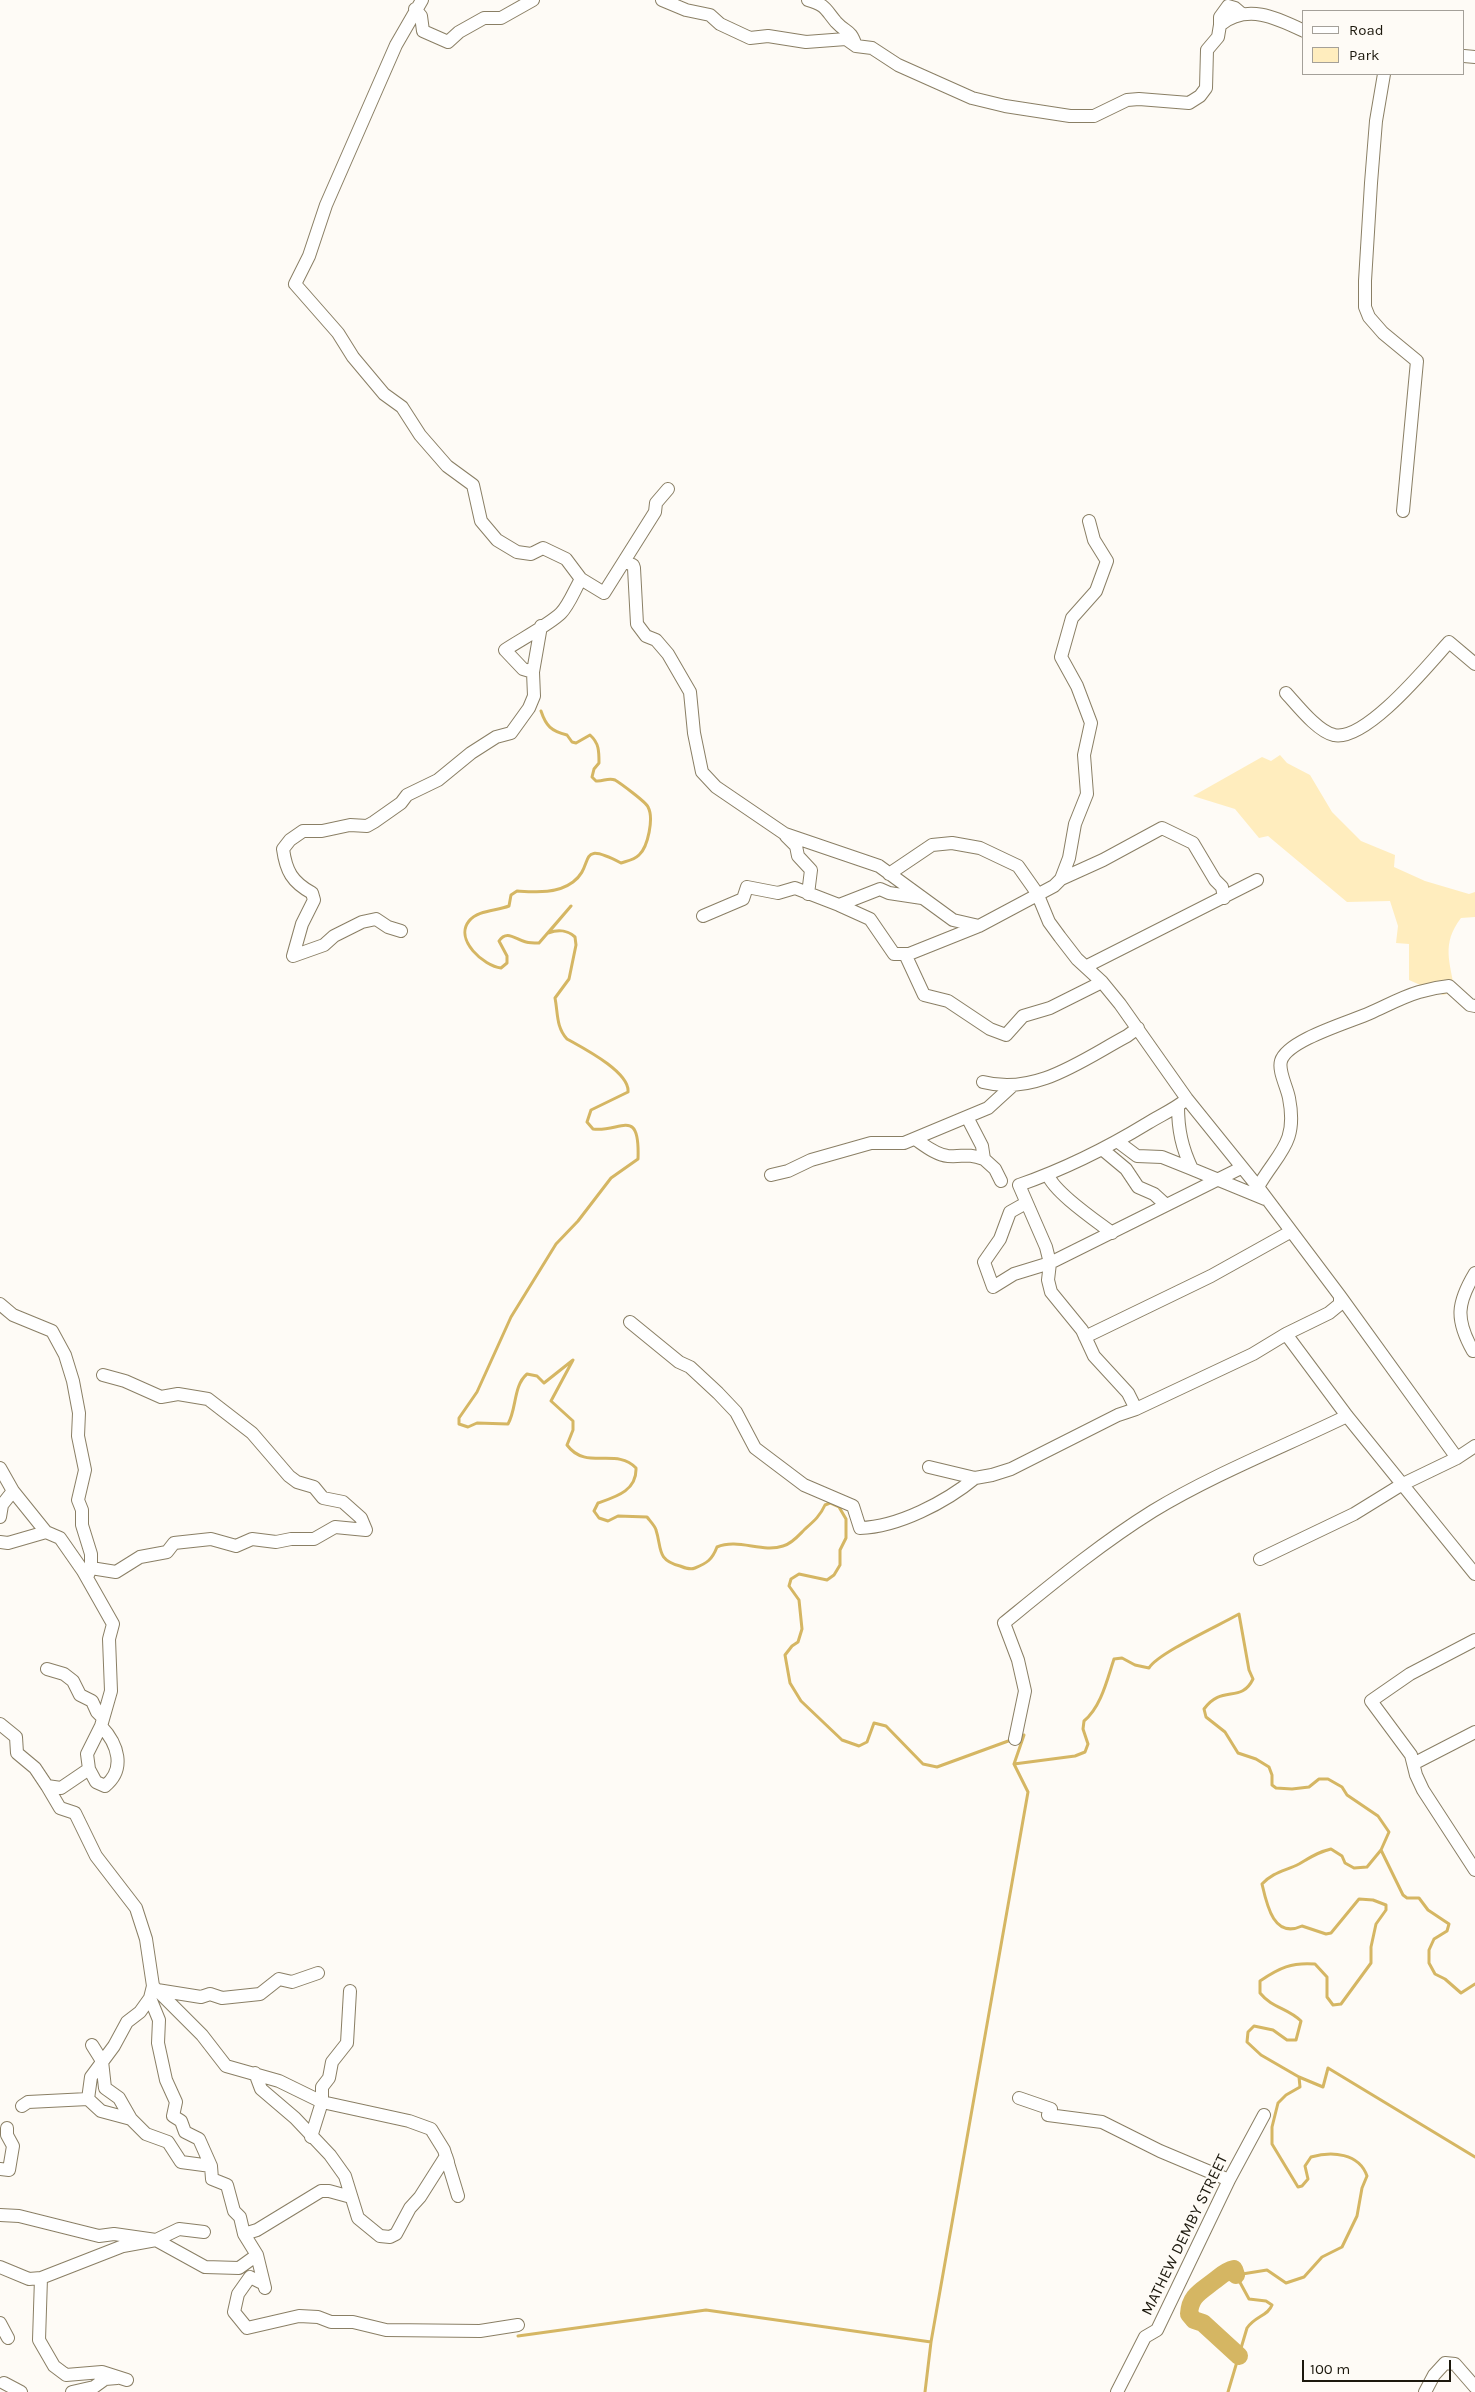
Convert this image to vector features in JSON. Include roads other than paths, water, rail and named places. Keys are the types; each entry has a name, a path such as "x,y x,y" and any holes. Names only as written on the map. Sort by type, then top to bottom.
{"street":[{"path":"418,5 423,32 448,42 459,32 484,18 501,18 533,0"},
{"path":"662,0 686,10 710,15 720,24 750,38 768,36 806,42 846,39 856,46 872,48 898,66 972,98 1006,106 1070,116 1094,116 1127,100 1139,99 1189,103 1200,96 1206,88 1207,50 1218,37 1220,17 1226,3 1242,14"},
{"path":"808,0 826,7 837,23 852,33 856,46"},
{"path":"418,5 396,45 326,205 309,256 295,284 338,333 353,358 384,394 402,407 420,435 447,466 473,485 481,521 497,540 517,552 531,554 543,548 566,559 581,579 604,593 655,512 656,503 668,489"},
{"path":"1220,24 1228,18 1242,14 1268,16 1302,30"},
{"path":"1384,75 1376,121 1365,281 1365,307 1369,317 1384,333 1417,362 1407,446 1403,512"},
{"path":"1061,879 1069,858 1074,824 1087,794 1084,755 1091,723 1077,686 1061,657 1072,618 1096,591 1107,561 1094,540 1089,522"},
{"path":"625,562 633,565 634,568 637,624 646,636 656,640 668,654 690,692 694,733 702,772 716,787 785,834 796,846 798,856 811,870 808,894"},
{"path":"533,672 523,669 505,650 562,613 581,579"},
{"path":"401,931 388,927 376,919 369,920 334,936 324,946 293,956 302,924 314,900 312,893 298,885 293,879 285,861 283,849 290,840 303,831 322,831 350,825 367,826 401,803 407,795 438,780 471,753 496,737 511,733 529,708 534,696 533,672 541,626"},
{"path":"1286,693 1323,731 1343,736 1375,717 1404,691 1449,642 1475,664"},
{"path":"703,916 743,899 746,887 778,893 795,888 870,919 894,954 905,954 979,926 1037,893 1054,886 1061,879 1103,860 1162,828 1170,834 1194,843 1215,880 1222,887 1224,898"},
{"path":"785,834 879,866 912,888 922,898 953,920 979,926"},
{"path":"889,874 932,845 952,843 980,848 1018,866 1037,893 1049,922 1077,959 1087,966 1102,982 1138,1028 1182,1103 1258,1187 1340,1296 1457,1458"},
{"path":"1087,966 1257,880"},
{"path":"839,905 880,889 889,893 922,898"},
{"path":"905,954 924,995 948,1001 990,1029 1006,1035 1023,1016 1050,1008 1102,982"},
{"path":"1258,1187 1290,1138 1292,1118 1289,1096 1280,1064 1282,1058 1290,1050 1304,1040 1417,992 1436,987 1449,986 1470,1005 1475,1006"},
{"path":"983,1082 1011,1087 1051,1077 1127,1036 1138,1028"},
{"path":"771,1175 788,1171 812,1160 871,1143 904,1143 988,1108 1011,1087"},
{"path":"1136,1410 1128,1393 1094,1356 1082,1330 1051,1292 1048,1280 1050,1263 1040,1233 1019,1185 1102,1149 1182,1103"},
{"path":"1182,1103 1182,1147 1192,1169"},
{"path":"967,1117 982,1146 984,1160"},
{"path":"915,1138 926,1147 946,1156 968,1154 984,1160 995,1169 1001,1181"},
{"path":"1117,1141 1137,1156 1162,1157 1267,1200"},
{"path":"1102,1149 1126,1169 1138,1187 1154,1194 1166,1205"},
{"path":"1026,1202 1010,1212 1000,1239 984,1262 993,1287 1014,1274 1050,1263 1241,1168"},
{"path":"1048,1174 1051,1182 1067,1198 1112,1233"},
{"path":"1085,1337 1211,1276 1290,1232"},
{"path":"1473,1351 1462,1325 1460,1306 1475,1273"},
{"path":"630,1322 678,1362 690,1366 718,1393 736,1412 755,1448 804,1484 853,1506 860,1528 876,1528 928,1508 956,1493 976,1478 1011,1469 1102,1423 1136,1410 1240,1360 1286,1334 1329,1313 1340,1304 1340,1296"},
{"path":"0,1304 13,1315 52,1332 65,1355 73,1381 79,1413 78,1436 85,1470 78,1500 82,1510 82,1525 91,1554 87,1572"},
{"path":"1286,1334 1401,1485 1475,1574"},
{"path":"87,1572 116,1572 140,1557 167,1552 174,1543 211,1539 236,1546 252,1539 276,1542 291,1539 314,1539 335,1527 369,1532 361,1518 343,1502 322,1498 314,1487 298,1482 289,1476 252,1433 208,1399 178,1394 161,1398 125,1381 103,1375"},
{"path":"1015,1739 1025,1691 1018,1660 1004,1623 1106,1542 1154,1511 1231,1471 1347,1416"},
{"path":"1260,1559 1354,1514 1401,1485 1457,1458 1475,1446"},
{"path":"929,1467 976,1478"},
{"path":"0,1468 13,1491 46,1532 60,1538 87,1572 113,1624 109,1639 111,1691 102,1722 87,1754 89,1769 96,1782 104,1786 112,1780 119,1764 116,1749 108,1734 102,1722 92,1701 80,1695 72,1681 64,1674 47,1669"},
{"path":"0,1517 2,1505 13,1491"},
{"path":"0,1542 8,1543 46,1532"},
{"path":"1475,1640 1410,1674 1371,1701 1411,1755 1415,1763 1416,1775 1423,1790 1475,1870"},
{"path":"0,1724 16,1737 17,1754 35,1768 60,1808 75,1813 96,1856 136,1908 146,1939 159,2020 158,2043 166,2080 176,2102 173,2116 181,2121 185,2132 200,2139 211,2166 212,2179 227,2186 234,2211 240,2217 244,2234 256,2255 263,2286 250,2277 243,2275 239,2268"},
{"path":"1415,1763 1475,1732"},
{"path":"47,1786 61,1788 89,1769"},
{"path":"153,1991 201,1997 210,1994 222,1998 260,1994 279,1979 292,1982 318,1973"},
{"path":"88,2099 91,2077 114,2046 127,2022 140,2012 153,1991"},
{"path":"153,1991 202,2035 226,2066 255,2073 279,2081 322,2102 400,2118 431,2129 446,2156 420,2198 410,2208 396,2234 390,2237 373,2232 358,2218 345,2176 330,2155 295,2118 261,2089 255,2073"},
{"path":"311,2136 322,2102 322,2087 330,2078 332,2062 347,2043 350,1991"},
{"path":"92,2045 102,2061 105,2088 119,2098 131,2119 146,2134 168,2142 181,2162 211,2166"},
{"path":"1019,2098 1051,2108 1048,2115 1102,2122 1229,2180"},
{"path":"22,2106 28,2102 88,2099 101,2111 131,2119"},
{"name":"MATHEW DEMBY STREET","path":"1118,2392 1145,2337 1157,2330 1229,2180 1264,2115"},
{"path":"0,2169 9,2170 13,2146 7,2135 7,2128"},
{"path":"244,2234 256,2230 321,2191 329,2191 351,2197"},
{"path":"0,2215 19,2216 99,2236 114,2234 156,2240 206,2267 239,2268 256,2255"},
{"path":"0,2268 29,2279 41,2278 123,2246 156,2240 178,2229 204,2232"},
{"path":"250,2277 238,2294 234,2312 247,2328 299,2316 318,2318 331,2322 353,2322 386,2330 480,2331 518,2325"},
{"path":"41,2278 39,2340 54,2366 66,2375 102,2372 113,2374 123,2379 105,2379 94,2387 72,2392"},
{"path":"0,2323 8,2338"},
{"path":"1425,2392 1434,2375 1445,2363 1454,2364 1475,2387"},
{"path":"4,2382 21,2392"}],"waterway":[{"path":"541,711 550,727 557,732 567,735 572,742 576,743 590,735 593,738 598,747 599,755 599,763 594,769 592,777 596,781 615,780 648,807 650,825 645,846 639,855 621,863 607,856 597,853 592,854 588,857 580,875 573,882 560,889 531,892 517,891 511,895 509,906 473,917 465,928 465,936 468,944 479,957 501,968 507,963 507,956 499,941 502,938 512,936 526,942 539,943 571,906 548,933 556,931 569,933 575,937 576,945 569,979 555,998 559,1025 567,1039 604,1061 627,1084 628,1092 591,1110 587,1122 593,1129 626,1125 632,1127 636,1132 638,1142 638,1159 611,1178 578,1221 556,1244 511,1317 477,1392 459,1418 459,1424 468,1427 477,1423 508,1424 519,1385 527,1374 537,1376 544,1383 573,1360 551,1401 573,1421 573,1430 567,1445 575,1453 583,1457 619,1459 628,1462 636,1468 633,1482 629,1488 618,1495 598,1503 594,1511 599,1518 608,1521 618,1516 647,1517 654,1525 663,1557 672,1563 691,1569 706,1563 717,1547 733,1544 775,1548 786,1545 814,1521 825,1505 830,1503 839,1507 846,1519 846,1538 840,1550 840,1565 834,1575 827,1580 799,1574 791,1579 789,1586 799,1600 802,1629 798,1642 785,1655 790,1683 801,1701 842,1740 859,1746 867,1742 874,1723 886,1726 923,1764 937,1767 1011,1740"},
{"path":"1019,1736 1024,1735 1014,1764 1075,1756 1085,1752 1088,1744 1083,1729 1084,1721 1099,1701 1114,1659 1122,1658 1135,1665 1149,1668 1176,1647 1239,1614 1249,1670 1253,1679 1243,1691 1218,1697 1211,1702 1204,1709 1206,1717 1225,1732 1238,1753 1256,1759 1269,1767 1272,1775 1272,1785 1276,1788 1309,1787 1319,1779 1328,1779 1342,1787 1347,1795 1378,1816 1389,1832 1381,1850 1367,1867 1354,1868 1345,1863 1342,1856 1331,1849 1318,1853 1299,1864 1275,1874 1262,1884 1266,1902 1273,1918 1285,1928 1292,1929 1302,1926 1326,1934 1331,1933 1359,1899 1373,1900 1386,1905 1386,1910 1376,1924 1371,1947 1371,1963 1341,2004 1333,2005 1327,1997 1327,1977 1315,1964 1292,1965 1260,1981 1260,1993 1265,1998 1301,2021 1296,2040 1287,2040 1273,2030 1254,2026 1248,2032 1247,2042 1261,2055 1299,2077 1300,2087 1286,2095 1278,2103 1272,2127 1272,2144 1298,2187 1302,2186 1308,2179 1305,2166 1311,2157 1319,2155 1336,2154 1351,2158 1358,2162 1367,2176 1362,2188 1357,2216 1342,2247 1322,2257 1304,2277 1286,2283 1267,2270 1236,2275 1249,2299 1266,2301 1272,2305 1268,2312 1247,2328 1228,2392"},
{"path":"925,2392 931,2342 1028,1792 1014,1764"},
{"path":"1381,1850 1403,1895 1407,1898 1419,1898 1428,1910 1449,1924 1447,1931 1434,1939 1429,1950 1429,1963 1435,1974 1445,1979 1461,1993 1475,1984"},
{"path":"1299,2077 1323,2087 1328,2068 1475,2157"},
{"path":"1236,2275 1234,2269 1228,2271 1200,2292 1191,2303 1189,2314 1194,2320 1203,2323 1239,2356"},
{"path":"518,2336 706,2310 931,2342"}]}
